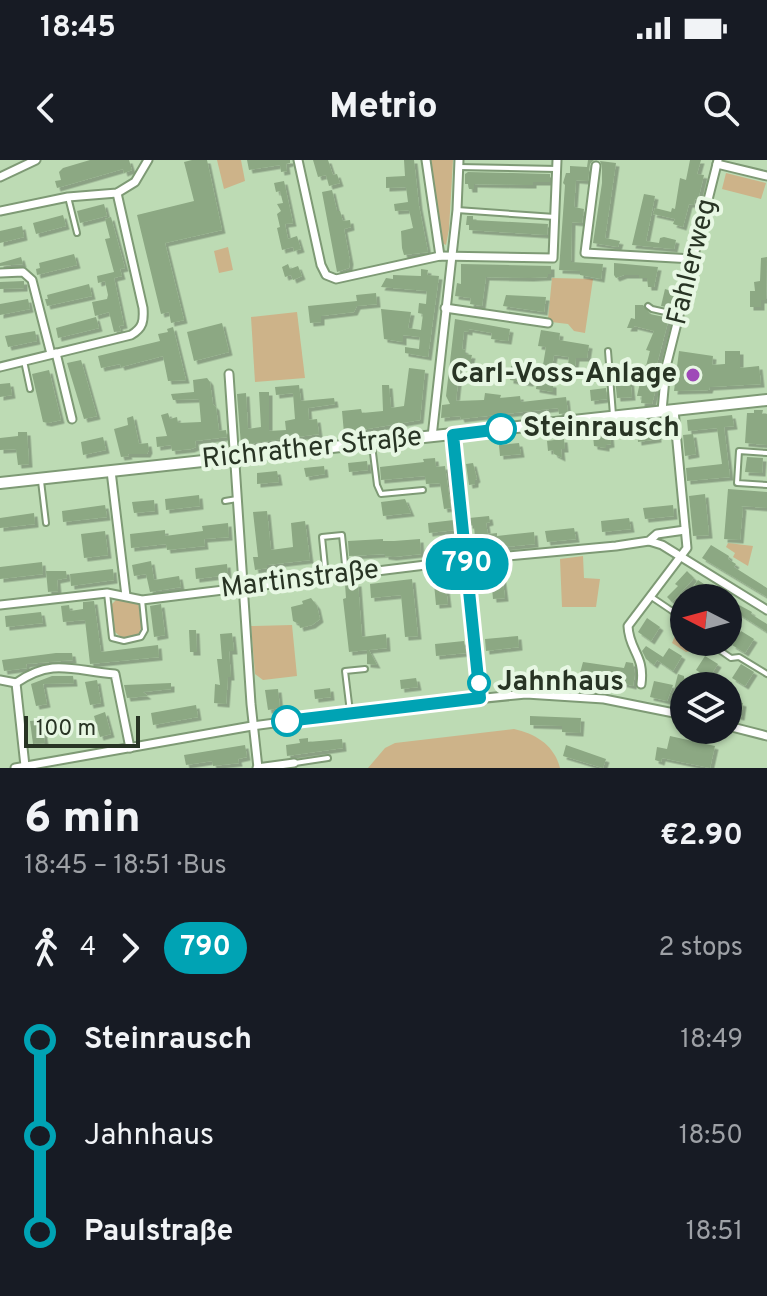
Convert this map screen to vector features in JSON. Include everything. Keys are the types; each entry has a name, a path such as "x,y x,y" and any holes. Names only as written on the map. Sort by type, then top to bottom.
{"street":[{"path":"0,177 36,160"},
{"path":"0,211 68,197 117,193 135,182 148,160"},
{"path":"298,160 321,265 326,275 343,278 440,256 553,258 557,164"},
{"path":"426,160 440,256"},
{"path":"718,162 767,176"},
{"name":"Fahlerweg","path":"682,556 687,548 668,411 666,367 718,162"},
{"path":"432,437 457,210 459,164"},
{"path":"596,166 585,253 693,259"},
{"path":"0,367 131,335 140,330 144,320 140,293 117,193"},
{"path":"0,273 23,272 32,280 72,419"},
{"path":"445,308 548,323"},
{"path":"229,374 252,726 258,768 294,763"},
{"name":"Richrather Straße","path":"0,483 767,400"},
{"path":"453,435 480,698"},
{"path":"111,471 126,596"},
{"name":"Martinstraße","path":"0,605 107,593 142,600 649,541 657,534 685,530"},
{"path":"649,541 682,556 767,610"},
{"path":"641,684 642,663 629,638 628,626 682,556"},
{"path":"0,680 16,683 39,669 58,666 115,674 130,748"},
{"path":"16,683 25,766"},
{"path":"15,768 252,726 350,712 526,694 604,699 670,712"},
{"path":"742,730 767,736"}],"lane":[{"path":"459,164 557,164"},
{"path":"68,197 77,233"},
{"path":"457,210 555,217"},
{"path":"648,306 679,315"},
{"path":"608,351 614,417"},
{"path":"24,361 30,389"},
{"path":"372,443 381,494 423,490"},
{"path":"767,453 739,451 737,483 767,485"},
{"path":"41,479 46,523"},
{"path":"225,501 237,499"},
{"path":"326,577 322,537 342,535 346,574"},
{"path":"107,593 112,638 124,641 141,637 145,630 142,600"},
{"path":"650,596 670,610"},
{"path":"728,656 739,657 767,674"},
{"path":"350,712 345,671 365,669"},
{"path":"294,763 328,758"}],"shaded area":[{"path":"217,160 241,160 245,181 224,189"},
{"path":"429,160 453,160 446,245 442,243"},
{"path":"726,173 766,183 761,199 722,189"},
{"path":"228,247 233,270 219,273 214,251"},
{"path":"552,278 593,279 585,333 574,331 568,324 548,319"},
{"path":"297,312 305,378 255,382 251,317"},
{"path":"728,543 753,546 748,566 733,557 735,553 726,547"},
{"path":"583,556 584,578 600,579 596,607 562,607 560,559"},
{"path":"117,599 138,602 142,625 139,634 122,638 115,632 111,605"},
{"path":"292,625 297,676 263,680 255,674 251,626"},
{"path":"514,729 530,734 549,747 560,768 368,768 385,748 395,743"}],"building":[{"path":"90,160 129,160 132,170 124,173 123,169 57,188 55,181 61,180 59,172 63,168"},
{"path":"207,160 222,230 165,243 184,320 171,323 169,312 161,314 137,215 194,201 184,162"},
{"path":"247,160 290,160 290,163 286,164 287,171 281,172 280,165 249,170"},
{"path":"313,160 328,160 333,175 337,174 340,183 329,186 326,175 318,177"},
{"path":"404,160 414,160 428,252 404,255 401,231 413,228 409,210 395,211 394,204 408,202 406,187 386,188 386,177 405,176"},
{"path":"588,160 594,160 590,164 588,181 576,180 574,207 584,209 582,223 572,222 571,262 603,264 601,279 580,275 580,271 559,270 563,183 566,173 570,173 570,166 587,167"},
{"path":"690,160 701,160 697,174 704,175 698,200 695,199 694,205 689,204 683,227 673,224 675,219 653,214 655,208 671,212 672,208 675,209 680,178 686,180"},
{"path":"600,161 616,163 605,238 620,241 618,247 593,243 602,183"},
{"path":"465,174 550,174 550,182 533,182 533,185 474,184 474,189 469,189 465,184"},
{"path":"284,181 293,223 285,224 288,239 297,236 301,249 294,251 293,247 282,250 277,228 280,227 277,214 281,211 277,204 283,203 274,183"},
{"path":"332,190 337,211 340,211 343,221 350,220 351,227 344,229 349,268 337,272 322,192"},
{"path":"644,194 655,196 646,241 659,243 660,238 664,237 676,240 674,249 632,245"},
{"path":"104,204 107,216 80,223 77,211"},
{"path":"63,215 66,226 36,234 33,223"},
{"path":"467,216 473,216 473,220 548,224 547,235 469,230"},
{"path":"111,217 125,268 120,269 122,276 114,278 124,325 119,326 121,331 114,332 109,312 95,316 92,302 107,299 108,295 105,281 98,283 97,276 114,272 105,239 110,238 105,219"},
{"path":"22,226 24,237 0,243 0,231"},
{"path":"74,254 77,265 37,275 39,263"},
{"path":"21,257 23,264 0,266 0,263"},
{"path":"767,257 766,300 761,300 761,307 750,307 750,291 755,291 754,282 760,281 761,258"},
{"path":"614,263 658,267 654,287 648,287 647,278 639,278 639,275 616,278"},
{"path":"288,264 290,269 298,266 302,276 293,280 291,275 285,277 282,267"},
{"path":"461,264 551,266 551,274 530,278 486,277 482,306 470,304 471,298 455,296 457,283 461,284"},
{"path":"421,269 428,270 427,275 439,276 428,357 405,353 405,347 419,349 420,337 403,335 403,342 384,339 381,309 411,312 408,328 421,330 423,314 418,313 419,303 426,304 427,291 381,287 386,278 393,279 393,275 421,276"},
{"path":"24,281 24,288 0,289 0,282"},
{"path":"89,284 92,296 47,306 47,295"},
{"path":"665,289 675,292 671,308 661,306"},
{"path":"376,293 377,304 357,306 354,312 321,316 321,322 310,323 308,306 357,301 356,295"},
{"path":"506,295 546,297 544,312 503,306"},
{"path":"28,299 30,309 0,315 0,304"},
{"path":"635,305 643,305 650,314 669,318 656,368 650,367 647,383 649,387 656,388 652,404 641,403 642,396 637,396 650,351 646,350 654,331 634,326 627,328 631,318 635,319"},
{"path":"96,317 99,328 58,338 56,328"},
{"path":"455,319 510,329 508,341 491,339 492,333 464,331 462,349 465,354 472,355 471,364 460,363 456,401 484,400 485,393 501,395 500,398 520,396 521,402 566,397 568,413 559,414 558,408 461,419 460,416 441,418 442,405 450,404 446,396"},
{"path":"222,323 229,352 194,361 187,332"},
{"path":"173,327 186,380 168,381 163,356 121,367 120,364 101,368 98,356 160,341 158,334 168,332 167,329"},
{"path":"541,330 560,333 559,340 589,345 587,358 576,358 574,374 567,373 569,357 554,355 552,367 543,365 546,347 538,346"},
{"path":"35,331 37,341 8,347 5,336"},
{"path":"679,351 713,356 712,365 725,364 725,351 740,351 740,368 759,366 761,384 674,391"},
{"path":"81,360 97,416 84,419 67,363"},
{"path":"511,366 532,369 530,383 510,380"},
{"path":"409,368 425,370 420,420 344,433 342,411 383,411 382,385 389,385 391,408 404,406"},
{"path":"49,370 61,420 48,423 43,422 32,374"},
{"path":"630,377 632,397 617,398 615,379"},
{"path":"207,378 219,431 226,430 227,437 195,441 196,447 191,449 172,451 171,445 157,447 156,437 167,436 161,415 168,413 170,419 177,417 178,423 201,422 199,399 173,400 171,394 194,392 193,380"},
{"path":"537,382 553,384 553,392 536,389"},
{"path":"10,383 12,395 0,397 0,384"},
{"path":"299,385 301,401 334,398 335,404 308,408 309,420 317,419 319,434 241,445 237,394 246,393 248,429 261,427 259,392 269,392 269,431 286,430 285,421 295,419 293,393 276,395 275,387"},
{"path":"606,388 607,399 591,401 590,390"},
{"path":"754,410 763,410 762,414 767,414 767,445 745,443 747,413 754,413"},
{"path":"732,415 734,426 724,427 730,477 687,481 686,468 722,464 717,428 688,431 687,420"},
{"path":"133,416 139,444 148,443 149,450 147,454 121,457 114,429 128,425 127,418"},
{"path":"657,429 658,439 638,442 637,431"},
{"path":"18,432 27,432 29,464 18,465 16,449 0,450 0,438 18,436"},
{"path":"610,434 611,444 606,448 594,446 593,436"},
{"path":"693,434 696,454 685,456 683,435"},
{"path":"103,437 106,450 83,455 81,442"},
{"path":"564,439 562,458 553,450 548,451 547,441"},
{"path":"519,443 521,454 500,456 499,445"},
{"path":"747,457 763,458 762,473 745,472"},
{"path":"435,458 436,467 445,466 451,508 444,509 440,483 426,484 425,476 381,480 380,467"},
{"path":"367,461 368,470 349,472 348,463"},
{"path":"473,463 477,479 475,484 469,485 466,464"},
{"path":"324,466 325,474 306,477 304,468"},
{"path":"277,471 279,482 257,484 257,473"},
{"path":"728,489 767,492 767,508 741,506 740,540 724,539"},
{"path":"705,494 709,535 693,536 689,496"},
{"path":"199,495 200,506 166,510 165,499"},
{"path":"405,499 411,513 383,516 381,502"},
{"path":"154,500 155,511 134,513 132,502"},
{"path":"105,505 107,517 63,522 62,511"},
{"path":"673,505 674,516 645,519 643,508"},
{"path":"267,511 271,550 293,547 291,523 305,521 310,560 267,565 267,568 255,570 253,557 258,557 253,512"},
{"path":"34,513 35,524 0,528 0,518"},
{"path":"489,516 490,522 486,523 488,534 534,532 535,544 476,550 474,526 469,525 469,518"},
{"path":"629,518 631,529 602,532 601,521"},
{"path":"454,520 455,530 429,533 428,523"},
{"path":"228,523 229,537 204,539 205,546 167,550 166,544 131,548 130,534 165,530 165,536 203,531 202,526"},
{"path":"574,528 576,539 547,542 545,531"},
{"path":"105,531 108,555 84,558 81,534"},
{"path":"420,539 421,554 349,556 348,541"},
{"path":"711,545 729,556 728,559 736,564 734,567 767,588 767,597 702,558"},
{"path":"151,561 154,580 179,576 181,587 150,592 146,574 134,576 132,565"},
{"path":"42,562 43,574 0,579 0,567"},
{"path":"227,564 228,575 196,579 195,568"},
{"path":"501,566 505,598 493,599 490,567"},
{"path":"113,569 114,580 71,586 70,574"},
{"path":"46,571 66,571 67,578 57,580 58,591 48,592"},
{"path":"687,571 694,578 688,584 675,584"},
{"path":"444,572 448,604 436,605 433,573"},
{"path":"412,579 418,636 405,637 401,595 371,598 370,584"},
{"path":"358,583 362,637 386,634 387,648 369,650 377,665 367,664 367,650 349,652 343,599 346,598 345,584"},
{"path":"311,598 320,619 300,628 293,621 291,607"},
{"path":"94,601 101,652 158,645 159,657 90,664 85,620 63,622 61,606 69,605 70,611 83,609 83,602"},
{"path":"161,604 165,635 154,637 150,606"},
{"path":"742,607 767,624 767,632 742,616"},
{"path":"41,612 43,623 6,627 5,616"},
{"path":"647,618 660,627 651,641 638,632"},
{"path":"189,630 196,630 197,652 190,652"},
{"path":"742,632 754,639 745,653 742,651"},
{"path":"232,633 234,651 229,651 231,677 228,677 226,704 214,703 215,684 220,685 217,659 222,659 220,634"},
{"path":"518,636 519,647 486,651 485,639"},
{"path":"464,641 466,653 436,656 435,644"},
{"path":"646,646 663,657 669,648 670,656 682,656 673,671 657,660 654,665 642,651"},
{"path":"72,653 73,660 26,664 27,668 4,671 2,660"},
{"path":"705,656 718,664 713,672 696,670"},
{"path":"583,662 624,668 626,662 633,663 633,686 580,673"},
{"path":"741,664 754,672 745,686 742,684 742,672 736,672"},
{"path":"52,676 73,676 74,683 43,684 47,704 36,706 31,684"},
{"path":"416,678 418,687 401,689 400,680"},
{"path":"97,680 101,703 90,705 85,682"},
{"path":"654,681 670,684 667,701 650,697"},
{"path":"171,683 171,689 143,692 148,696 127,698 124,685"},
{"path":"330,688 331,697 315,699 314,690"},
{"path":"278,689 280,708 268,710 265,690"},
{"path":"196,705 198,717 153,725 151,713"},
{"path":"105,712 111,734 100,737 94,716"},
{"path":"530,716 581,718 580,733 562,732 562,726 530,725"},
{"path":"42,720 45,743 33,744 30,721"},
{"path":"670,736 670,744 715,746 710,768 662,758 661,762 655,760 657,747 667,749"},
{"path":"308,738 308,742 342,739 343,748 287,756 286,745"},
{"path":"245,745 247,757 238,759 239,763 213,766 212,761 186,765 184,755"},
{"path":"566,745 606,759 603,768 563,756"}],"bus line":[{"name":"790","path":"287,721 480,698 453,435 501,429"}],"place":[{"name":"Carl-Voss-Anlage","path":"693,375"},
{"name":"Steinrausch","path":"501,429"},
{"name":"Jahnhaus","path":"479,683"}]}
